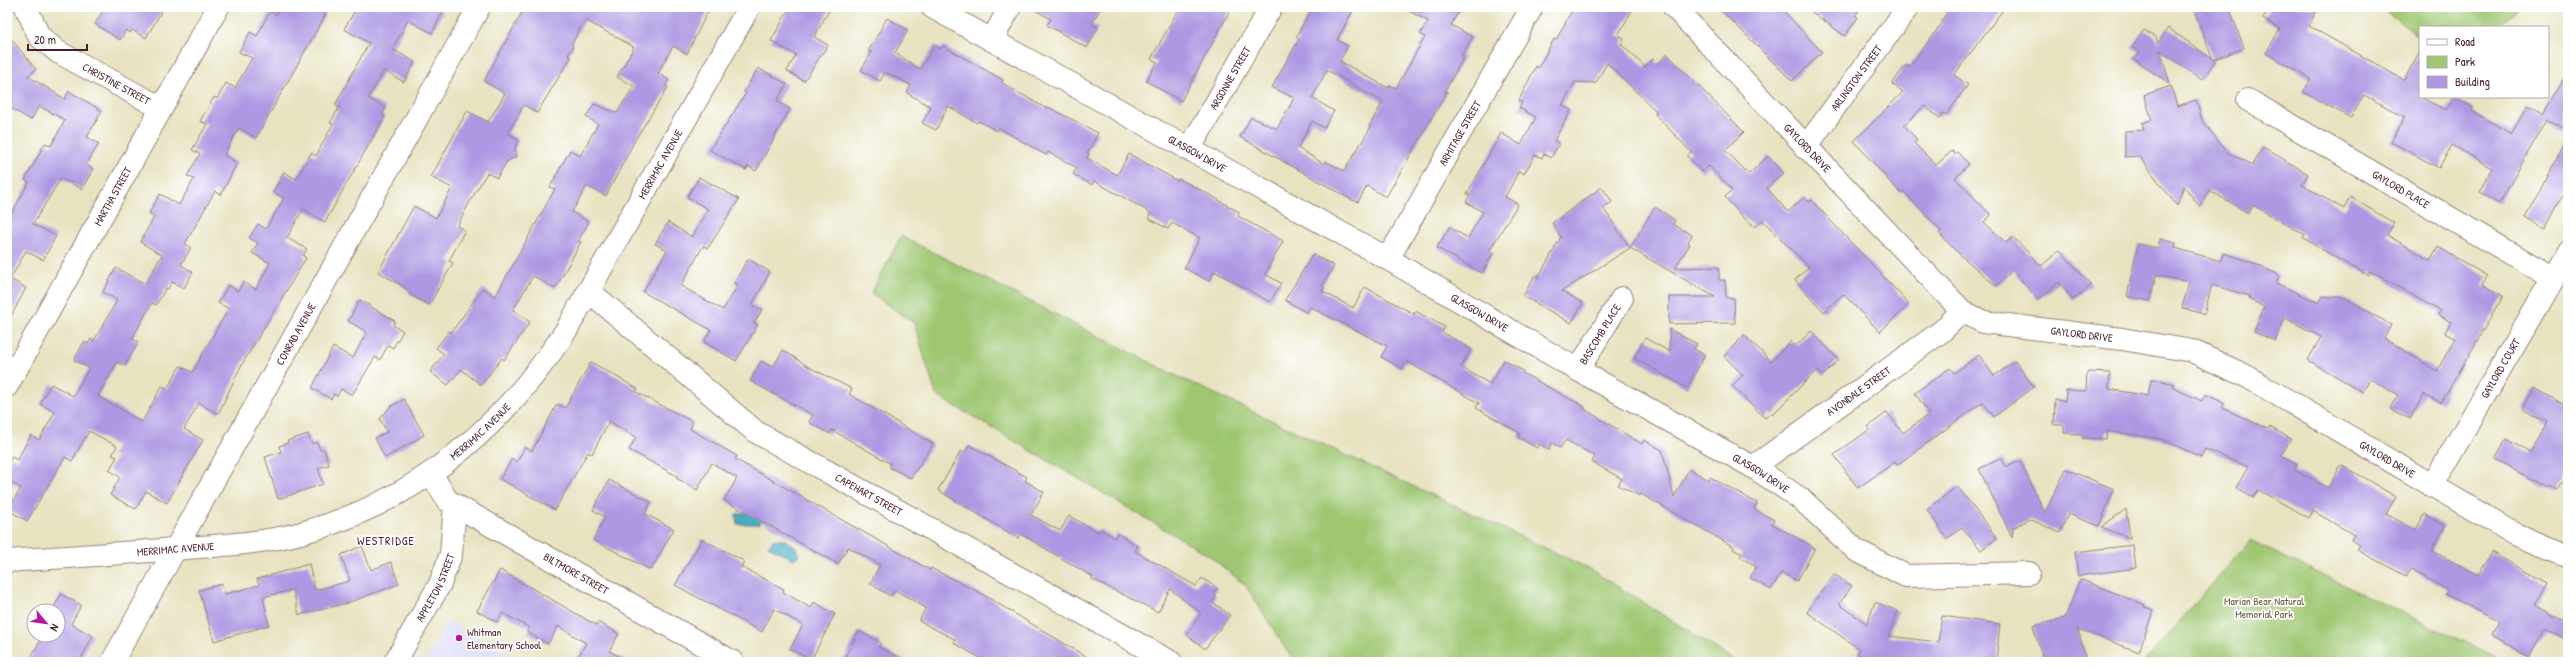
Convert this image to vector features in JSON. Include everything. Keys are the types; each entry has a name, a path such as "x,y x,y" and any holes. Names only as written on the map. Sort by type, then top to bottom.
{"street":[{"name":"CHRISTINE STREET","path":"26,7 38,36 58,52 161,108"},
{"name":"MARTHA STREET","path":"7,386 218,7"},
{"name":"CONRAD AVENUE","path":"112,662 479,7"},
{"name":"MERRIMAC AVENUE","path":"7,561 245,543 300,534 352,516 396,494 431,473 488,428 547,360 590,292 749,7"},
{"name":"GLASGOW DRIVE","path":"932,7 1388,260 1578,370 1753,467 1801,499 1856,550 1906,576 2029,573"},
{"path":"992,40 1010,7"},
{"name":"ARGONNE STREET","path":"1189,150 1270,7"},
{"name":"ARMITAGE STREET","path":"1388,260 1532,7"},
{"name":"GAYLORD DRIVE","path":"1674,7 1805,148 1962,312 1983,322 2122,339 2192,351 2246,376 2515,534 2568,558"},
{"name":"ARLINGTON STREET","path":"1805,148 1908,7"},
{"name":"GAYLORD PLACE","path":"2248,100 2553,278"},
{"name":"GAYLORD COURT","path":"2432,486 2568,252"},
{"name":"CAPEHART STREET","path":"590,292 756,432 1171,662"},
{"name":"BASCOMB PLACE","path":"1578,370 1622,298"},
{"name":"AVONDALE STREET","path":"1753,467 1942,330 1962,312"},
{"name":"BILTMORE STREET","path":"431,473 446,500 733,662"},
{"name":"APPLETON STREET","path":"395,662 440,584 451,554 455,505"}],"shaded area":[{"name":"Whitman Elementary School","path":"448,621 521,662 425,662"}],"green space":[{"path":"2381,7 2519,7 2499,26 2419,26 2419,37"},
{"path":"901,236 1183,379 1588,568 1738,662 1294,662 1246,586 1210,556 936,395 914,323 871,293"},
{"name":"Marian Bear Natural Memorial Park","path":"2250,541 2507,662 2144,662"}],"water":[{"path":"766,512 759,524 737,524 736,514"},
{"path":"774,539 786,540 798,549 799,555 794,559 768,546"}],"building":[{"path":"105,7 164,7 146,38 132,30 130,33 126,30 120,40 95,24"},
{"path":"281,7 313,7 326,14 256,138 239,128 224,155 237,163 221,195 215,191 185,244 191,247 181,265 193,272 184,288 172,282 168,289 166,288 156,305 152,303 132,339 138,342 125,366 117,362 98,396 142,422 162,386 167,389 180,366 192,372 228,308 218,303 228,285 238,291 243,282 256,289 270,263 252,253 258,243 249,238 258,224 266,229 284,198 273,192 284,172 296,179 311,153 316,156 333,124 330,123 339,108 335,105 369,43 344,29 357,7 433,7 443,12 432,33 408,20 392,49 415,62 404,82 384,71 368,98 386,108 382,115 385,116 325,222 303,209 287,238 307,249 303,256 306,258 241,366 218,414 199,403 184,429 203,440 167,503 146,491 136,509 110,495 120,477 109,470 117,457 112,455 117,446 89,431 72,461 65,457 27,521 8,510 21,488 7,480 7,465 12,457 17,460 31,435 39,440 55,412 40,404 51,384 73,396 89,368 74,360 84,342 88,344 91,339 94,341 117,300 103,292 116,268 145,284 162,255 140,242 154,217 149,213 160,194 179,205 194,179 187,176 200,154 192,150 207,124 200,121 214,97 217,99 226,83 235,88 252,58 239,52 250,32 257,36 270,11 276,15"},
{"path":"525,7 710,7 687,54 673,46 658,73 669,80 665,86 668,87 635,140 606,196 587,186 572,212 589,222 578,241 581,242 555,289 533,276 513,310 530,322 504,360 502,358 481,385 461,369 448,385 430,372 444,354 436,348 449,331 451,333 483,288 495,297 555,189 550,187 570,150 580,156 598,124 586,117 594,104 617,113 634,86 617,77 634,47 585,20 572,43 573,47 568,55 571,57 537,113 524,105 508,133 519,140 515,148 516,157 507,161 497,178 487,173 473,196 457,226 465,230 449,261 453,263 429,305 409,294 410,292 401,285 378,272 414,206 436,218 452,188 431,177 467,111 488,122 505,94 484,81"},
{"path":"790,7 831,7 814,37 828,45 804,81 787,71 796,55 771,41"},
{"path":"1030,7 1101,7 1092,24 1098,28 1087,48 1047,25 1051,19"},
{"path":"1180,7 1232,7 1181,101 1146,81 1157,62 1151,59"},
{"path":"1313,7 1355,7 1337,40 1348,46 1340,61 1388,88 1390,85 1396,88 1425,37 1420,34 1428,21 1401,7 1461,7 1451,25 1473,37 1461,56 1464,57 1445,91 1447,92 1386,197 1367,186 1358,202 1352,200 1240,137 1251,117 1277,129 1294,98 1272,87 1299,39 1296,37","holes":["1327,70 1383,102 1369,126 1371,127 1344,171 1325,161 1324,164 1298,148 1312,121 1324,128 1334,111 1312,98"]},
{"path":"1574,7 1634,7 1618,35 1624,38 1621,44 1645,67 1653,59 1658,64 1667,54 1744,132 1725,150 1749,174 1768,156 1784,173 1767,188 1788,212 1804,197 1809,202 1811,200 1909,304 1880,332 1843,294 1824,312 1795,280 1809,267 1762,220 1755,227 1741,215 1725,197 1732,190 1709,166 1702,172 1687,156 1691,152 1655,114 1657,112 1607,63 1596,83 1575,82 1562,105 1571,110 1554,141 1559,144 1551,158 1544,154 1542,158 1535,155 1524,174 1519,171 1505,197 1518,204 1489,251 1493,253 1482,273 1437,248 1449,227 1468,238 1483,212 1466,202 1470,195 1467,194 1501,133 1521,145 1536,117 1519,108 1522,102 1519,100 1536,66 1538,68 1554,39 1556,40"},
{"path":"1718,7 1780,7 1822,52 1792,81"},
{"path":"1805,7 1861,7 1855,16 1858,17 1845,36"},
{"path":"1951,7 2005,7 1954,75 1968,85 1946,115 1943,113 1940,118 1924,106 1904,125 1917,140 1914,143 1936,165 1952,151 1955,154 1957,152 1969,164 1955,178 1991,215 1984,222 2006,243 2013,237 2041,266 2060,250 2091,285 2073,300 2059,282 2038,300 2013,270 1996,286 1955,250 1939,233 1941,231 1903,191 1901,193 1891,183 1854,141 1903,92 1892,84 1906,65 1909,67 1943,22 1941,21"},
{"path":"2193,7 2229,7 2244,48 2213,60"},
{"path":"2270,7 2318,7 2309,26 2404,80 2419,53 2419,98 2422,98 2446,110 2454,98 2457,98 2473,108 2472,111 2511,134 2528,106 2542,114 2568,71 2568,130 2547,119 2499,204 2479,192 2492,168 2452,145 2439,168 2391,142 2405,117 2364,95 2351,118 2303,92 2311,79 2266,53 2280,29 2263,19"},
{"path":"887,18 908,30 895,53 920,69 935,45 941,49 943,46 1003,80 1002,83 1047,109 1048,107 1098,133 1087,153 1089,154 1087,158 1117,175 1129,154 1178,181 1179,179 1210,195 1239,212 1238,216 1283,241 1265,274 1281,283 1270,302 1214,271 1209,281 1184,268 1200,238 1172,223 1168,229 1148,218 1151,213 1094,181 1092,185 1073,174 1077,168 1048,152 1046,155 999,128 997,131 979,121 977,123 948,106 936,130 922,123 931,107 907,93 911,85 885,72 880,81 861,70 872,52 868,52"},
{"path":"2168,28 2215,61 2202,80 2160,50 2170,84 2134,59 2140,52 2132,47 2144,30 2156,38 2158,43"},
{"path":"7,34 36,69 28,76 65,99 69,91 102,111 87,137 99,144 86,165 93,169 82,189 61,178 33,224 56,236 43,260 26,251 10,279 26,288 7,324 7,222 29,182 25,180 45,143 51,146 65,120 39,106 31,120 7,106"},
{"path":"758,68 787,84 777,101 790,109 756,171 748,166 746,170 710,150 746,93 744,92"},
{"path":"2171,86 2177,106 2196,100 2202,120 2228,153 2253,165 2263,147 2308,174 2302,185 2344,209 2350,197 2394,223 2387,235 2430,260 2438,247 2487,276 2483,284 2503,296 2441,403 2424,394 2410,419 2390,408 2398,395 2370,379 2363,392 2308,360 2321,337 2285,318 2275,341 2254,332 2264,307 2249,299 2250,296 2212,285 2204,314 2182,308 2189,282 2156,275 2150,301 2127,296 2138,244 2158,248 2160,239 2176,243 2175,248 2221,261 2223,253 2246,260 2279,275 2276,283 2319,303 2323,296 2345,298 2391,325 2384,338 2437,371 2455,338 2445,332 2451,322 2438,315 2440,311 2370,271 2368,275 2340,260 2303,238 2305,235 2253,205 2248,213 2209,190 2200,207 2184,186 2177,206 2139,156 2125,157 2125,131 2144,130 2142,123 2152,120 2144,95"},
{"path":"2568,139 2568,185 2545,228 2525,217"},
{"path":"699,177 739,199 708,248 703,246 681,286 723,310 738,285 734,283 748,259 770,272 752,305 762,310 754,323 758,325 736,361 704,342 711,330 643,292 667,250 655,244 668,222 692,237 708,209 687,197"},
{"path":"1602,187 1612,202 1603,208 1630,248 1562,291 1583,303 1571,323 1523,296 1535,275 1538,278 1561,237 1552,223"},
{"path":"1655,207 1675,220 1673,224 1692,235 1688,242 1690,244 1675,268 1719,267 1719,280 1725,280 1726,298 1734,298 1735,323 1669,324 1669,297 1715,297 1630,248"},
{"path":"1313,254 1334,266 1322,286 1324,287 1322,291 1353,308 1365,287 1414,314 1415,311 1445,327 1442,332 1471,349 1461,367 1490,384 1504,360 1523,371 1522,373 1585,407 1584,409 1642,444 1644,440 1662,450 1674,497 1689,469 1709,480 1710,477 1757,503 1754,509 1774,520 1772,524 1815,548 1797,581 1781,573 1771,590 1750,578 1756,566 1740,557 1742,554 1733,549 1734,547 1641,494 1640,496 1618,485 1622,479 1592,462 1595,456 1566,440 1560,448 1552,443 1549,450 1539,444 1537,448 1518,437 1520,433 1476,408 1479,403 1406,361 1402,369 1381,357 1387,346 1310,307 1307,313 1285,300"},
{"path":"360,300 395,321 393,325 403,331 393,348 388,345 380,360 375,357 352,395 341,389 337,396 334,394 331,399 312,388 333,347 353,358 367,332 348,321"},
{"path":"1669,329 1697,344 1694,349 1705,355 1687,388 1634,358 1645,338 1670,352"},
{"path":"1811,331 1839,360 1823,376 1817,370 1772,415 1770,413 1765,418 1732,386 1743,375 1724,356 1744,335 1771,361 1791,341 1796,346"},
{"path":"783,350 809,367 852,389 849,394 933,444 911,478 889,467 891,464 832,430 830,434 809,422 813,415 750,381 761,361 773,367"},
{"path":"1979,355 1994,376 2015,361 2034,387 1994,417 1983,402 1897,465 1895,462 1858,488 1834,455 1870,429 1868,427 1887,412 1903,433 1929,414 1915,393 1950,368 1954,373"},
{"path":"591,362 638,389 636,392 693,422 690,429 737,456 735,459 930,570 931,568 982,594 1095,662 987,662 954,643 956,640 919,621 926,608 895,590 891,596 870,584 880,565 848,547 838,564 724,500 737,478 712,463 697,490 676,478 677,476 629,450 636,437 609,421 592,454 588,452 555,510 500,479 512,459 517,462 525,447 532,451 557,404 565,408"},
{"path":"2087,372 2110,373 2109,389 2148,396 2151,380 2159,380 2174,384 2173,388 2202,401 2205,394 2224,403 2222,408 2268,429 2270,427 2291,439 2281,456 2297,465 2294,470 2328,488 2341,465 2356,473 2396,497 2386,514 2416,530 2424,514 2445,526 2432,550 2434,552 2479,575 2491,552 2548,584 2536,604 2568,622 2568,640 2545,628 2529,657 2492,635 2499,622 2446,594 2448,590 2410,569 2406,576 2357,550 2360,545 2351,540 2354,535 2313,511 2309,518 2258,490 2253,498 2236,488 2248,467 2205,449 2201,457 2161,439 2107,431 2106,439 2082,438 2082,434 2064,433 2064,425 2054,425 2055,400 2065,401 2066,390 2086,391"},
{"path":"2535,388 2568,407 2568,473 2558,491 2548,486 2546,488 2495,459 2506,439 2530,453 2548,423 2523,409"},
{"path":"404,399 424,435 385,458 375,438 387,432 380,419 390,407"},
{"path":"308,434 312,444 317,442 320,450 324,449 329,465 318,468 323,484 278,499 265,457 281,452 279,446 288,443 287,441"},
{"path":"969,445 1027,477 1025,481 1044,492 1031,515 1060,531 1069,516 1098,532 1100,529 1115,538 1117,533 1138,546 1135,551 1196,586 1202,578 1217,588 1214,593 1216,596 1212,602 1230,615 1205,649 1187,635 1201,613 1170,589 1158,612 1092,579 1093,577 1021,534 1018,538 938,490 961,451 964,453"},
{"path":"2002,458 2006,467 2020,461 2045,513 2066,469 2114,489 2099,526 2068,514 2060,533 2030,519 2013,528 2012,537 1979,469"},
{"path":"609,480 651,502 645,514 674,529 651,570 593,540 605,517 593,510"},
{"path":"1957,486 1997,538 1981,550 1962,527 1947,539 1927,510"},
{"path":"2126,509 2130,538 2101,527"},
{"path":"702,539 744,561 741,567 784,589 783,592 811,608 814,602 835,614 811,660 790,649 803,625 774,609 762,632 675,585"},
{"path":"2133,545 2136,568 2078,576 2075,552"},
{"path":"362,546 371,570 391,562 399,584 347,603 299,615 293,590 263,597 269,625 214,641 199,590 222,584 225,594 259,585 257,579 309,564 315,590 350,581 341,555"},
{"path":"500,570 596,625 598,622 619,634 609,651 630,662 575,662 586,643 558,626 548,644 527,632 530,628 502,613 497,622 477,611"},
{"path":"1834,574 1852,586 1839,604 1867,624 1875,602 1898,611 1888,636 1938,642 1942,616 2000,624 1996,662 1878,662 1857,654 1859,649 1807,612"},
{"path":"2080,579 2145,605 2144,607 2153,611 2139,652 2078,629 2087,662 2044,662 2033,626 2065,618"},
{"path":"61,594 81,605 71,624 93,636 79,662 28,662 39,643 66,643 66,603 56,603"},
{"path":"859,631 881,643 879,647 907,662 842,662"}],"place":[{"name":"Whitman Elementary School","path":"459,638"}],"district":[{"name":"WESTRIDGE","path":"386,541"}]}
